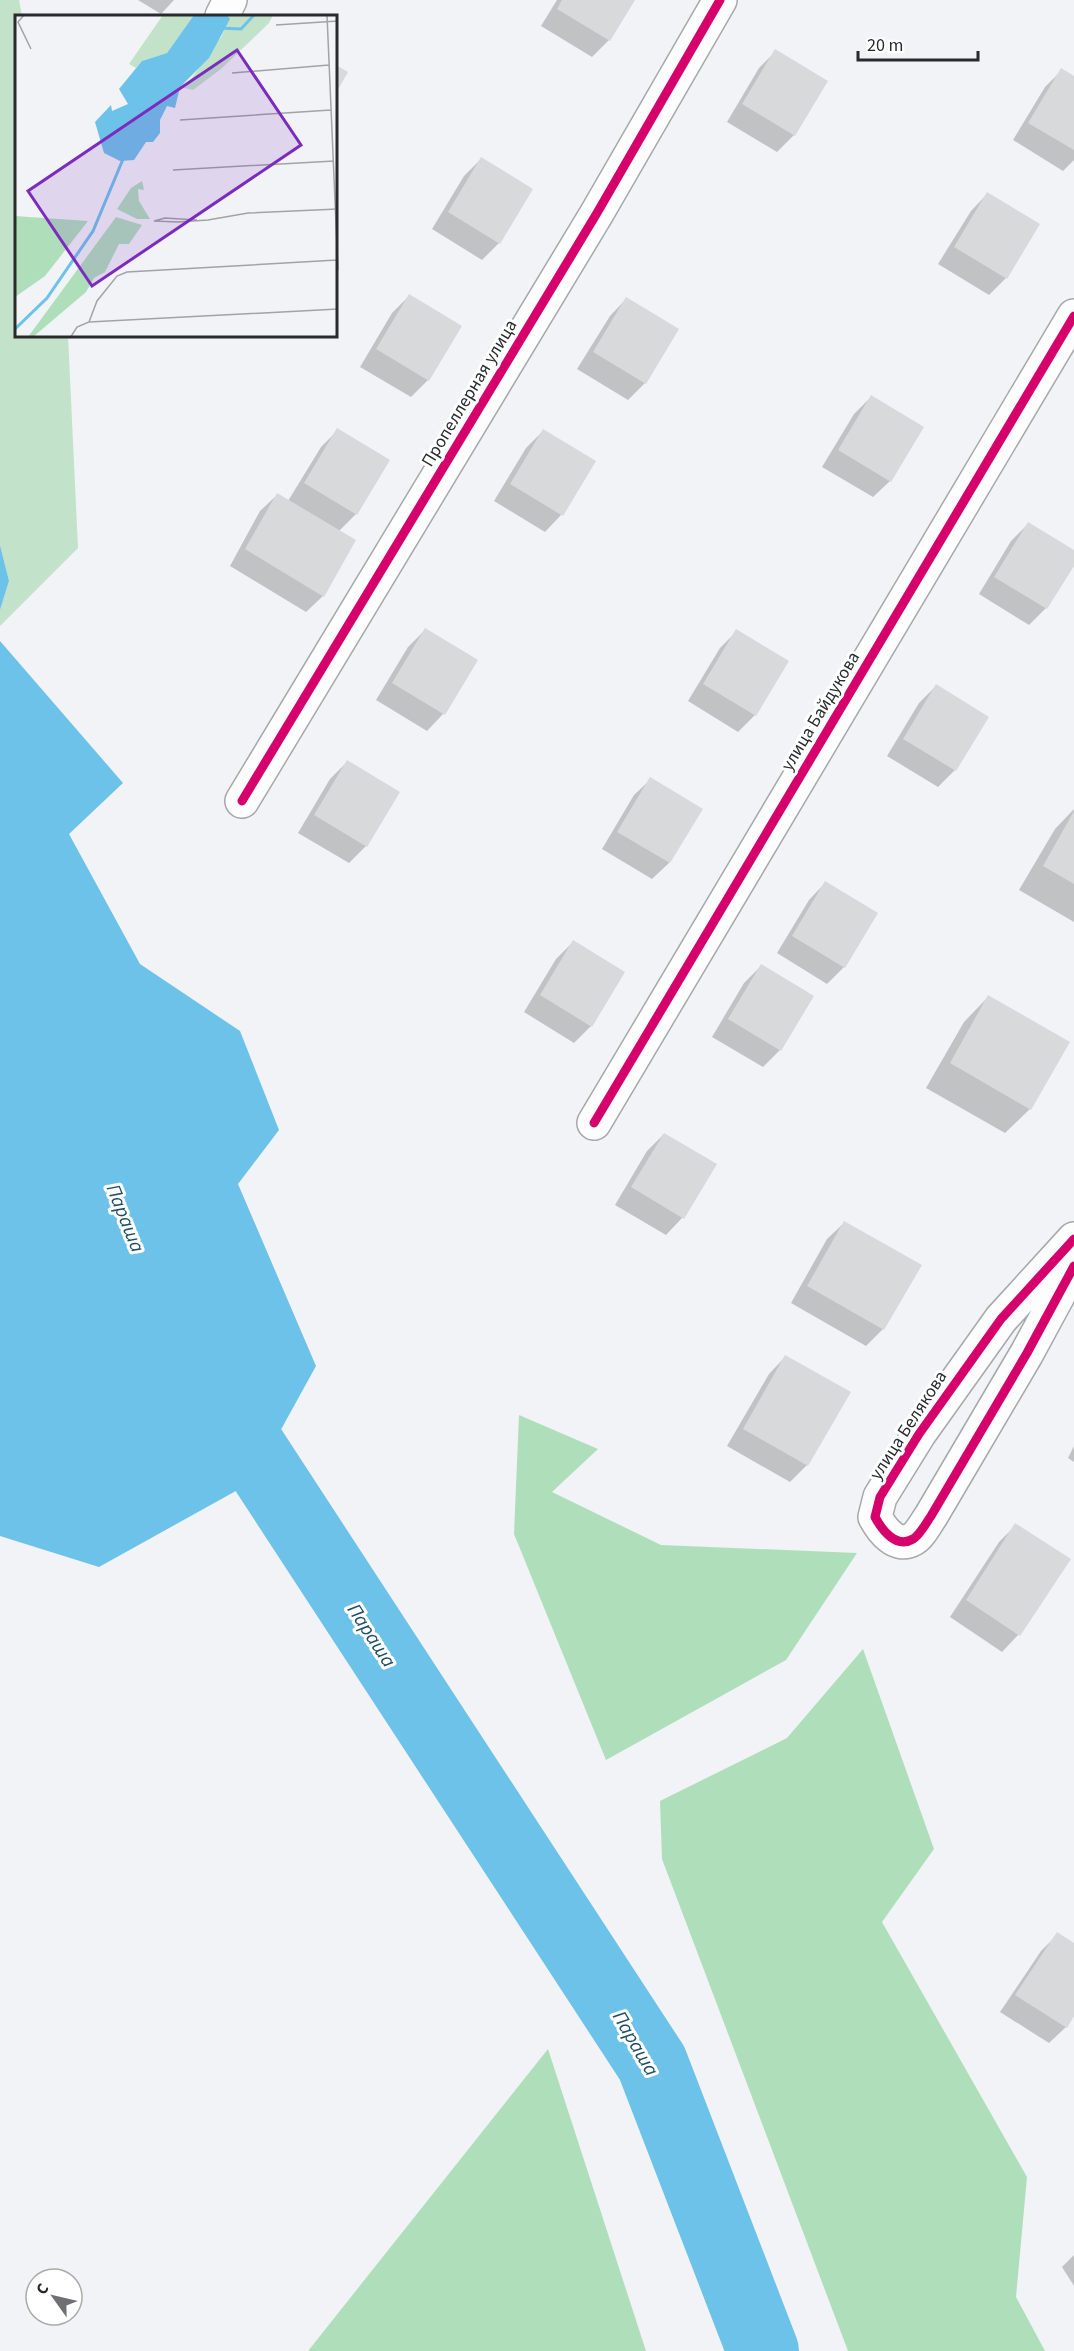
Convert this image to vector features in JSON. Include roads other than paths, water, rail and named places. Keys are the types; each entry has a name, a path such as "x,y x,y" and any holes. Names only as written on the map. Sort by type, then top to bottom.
{"street":[{"path":"222,15 230,0"},
{"name":"Пропеллерная улица","path":"242,801 597,213 720,0"},
{"name":"улица Байдукова","path":"594,1123 1074,316"},
{"name":"улица Белякова","path":"1074,1239 1001,1318 919,1434 880,1497 875,1517 881,1529 892,1538 902,1542 914,1539 931,1516 1027,1353 1074,1266"}],"water":[{"path":"0,545 9,581 0,610"},
{"path":"0,641 123,783 69,834 140,964 240,1031 279,1130 238,1184 316,1366 252,1482 99,1567 0,1536"}],"waterway":[{"name":"Параша","path":"208,1383 652,2063 763,2351"}]}
